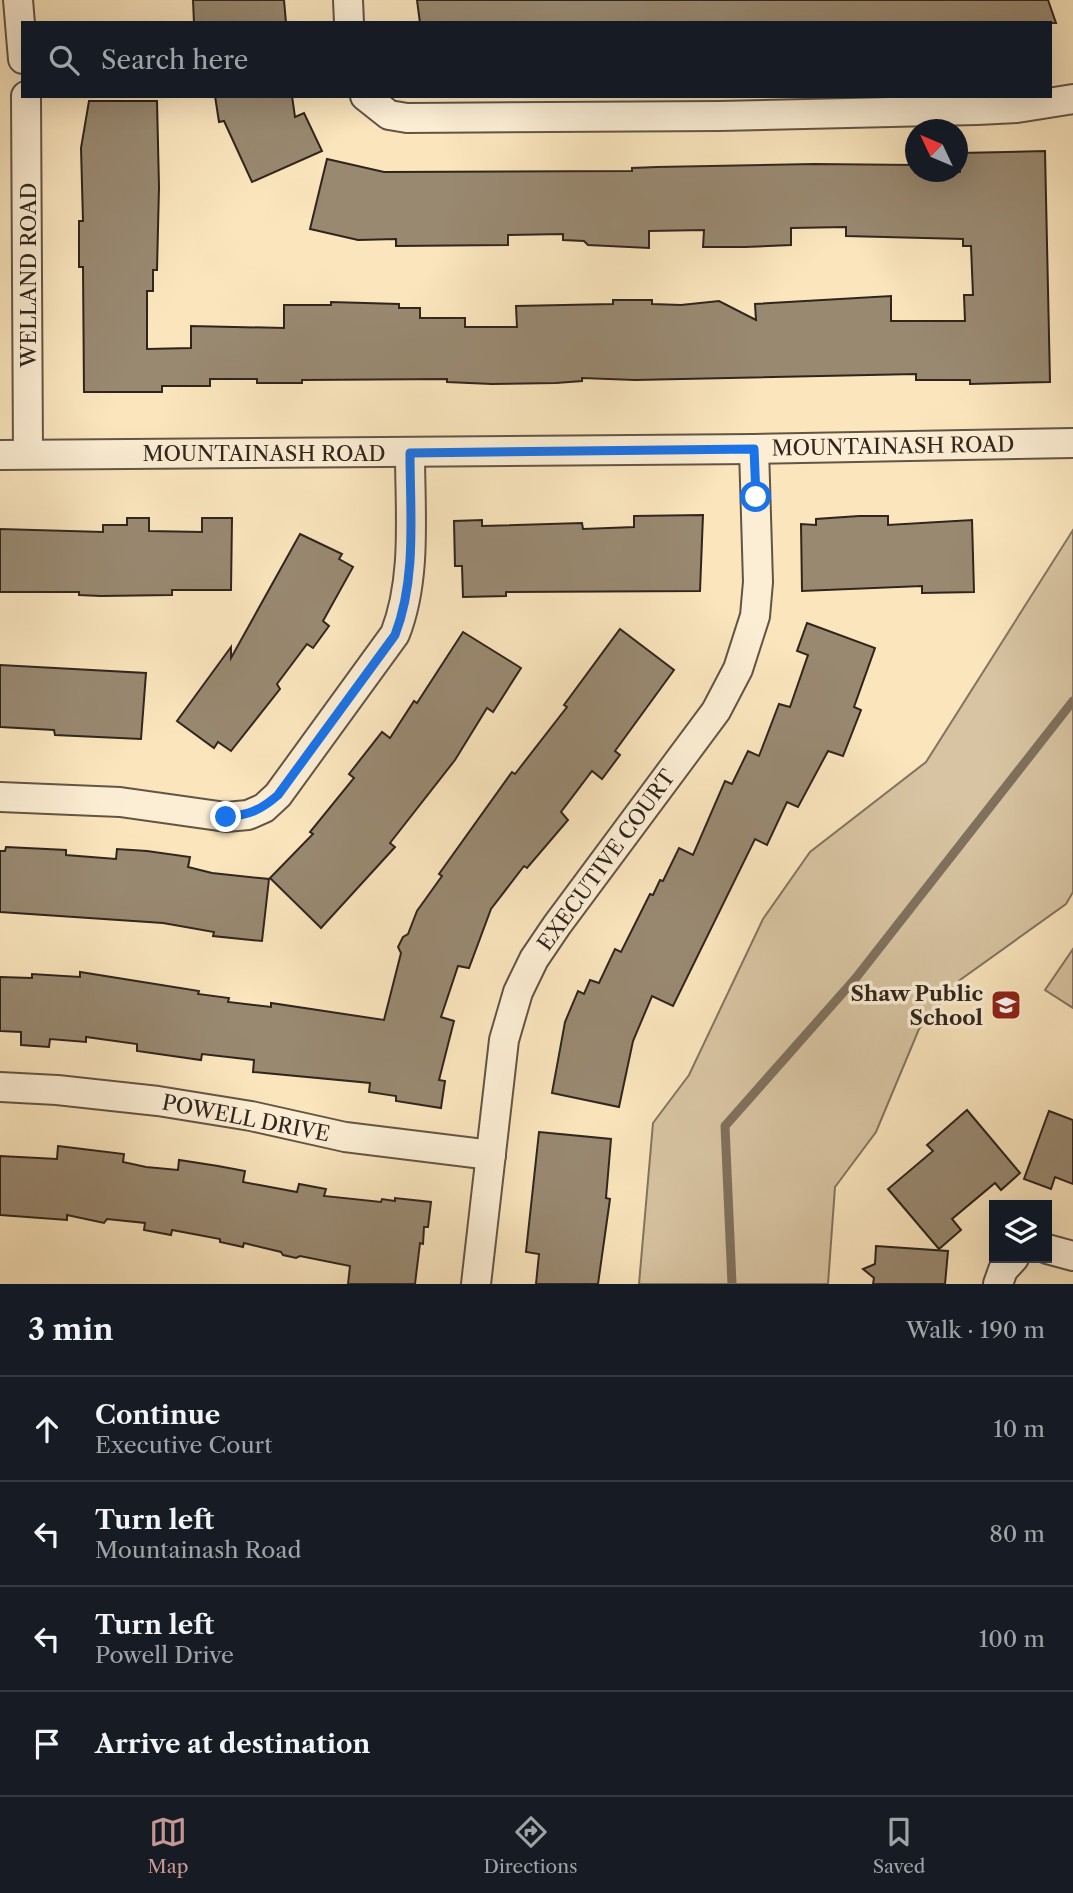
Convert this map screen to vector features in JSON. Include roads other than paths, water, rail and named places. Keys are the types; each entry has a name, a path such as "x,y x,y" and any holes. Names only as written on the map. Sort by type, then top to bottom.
{"street":[{"path":"18,0 21,35"},
{"path":"348,0 349,21"},
{"name":"WELLAND ROAD","path":"26,98 28,454"},
{"path":"368,98 389,115 407,118 720,116 977,110 1017,108 1073,99"},
{"name":"MOUNTAINASH ROAD","path":"0,454 410,453 1073,443"},
{"name":"EXECUTIVE COURT","path":"476,1284 504,1040 518,992 534,958 716,711 738,668 755,615 758,582 754,449"},
{"path":"0,797 120,802 226,817 248,815 264,808 278,795 395,635 404,613 410,567 410,453"},
{"name":"POWELL DRIVE","path":"0,1087 158,1101 251,1116 345,1137 491,1156"},
{"path":"1052,1251 1073,1256"},
{"path":"998,1284 1003,1270 1009,1263"}],"waterway":[{"path":"732,1284 725,1126 855,979 1073,701"}],"place":[{"name":"Shaw Public School","path":"1006,1005"}]}
